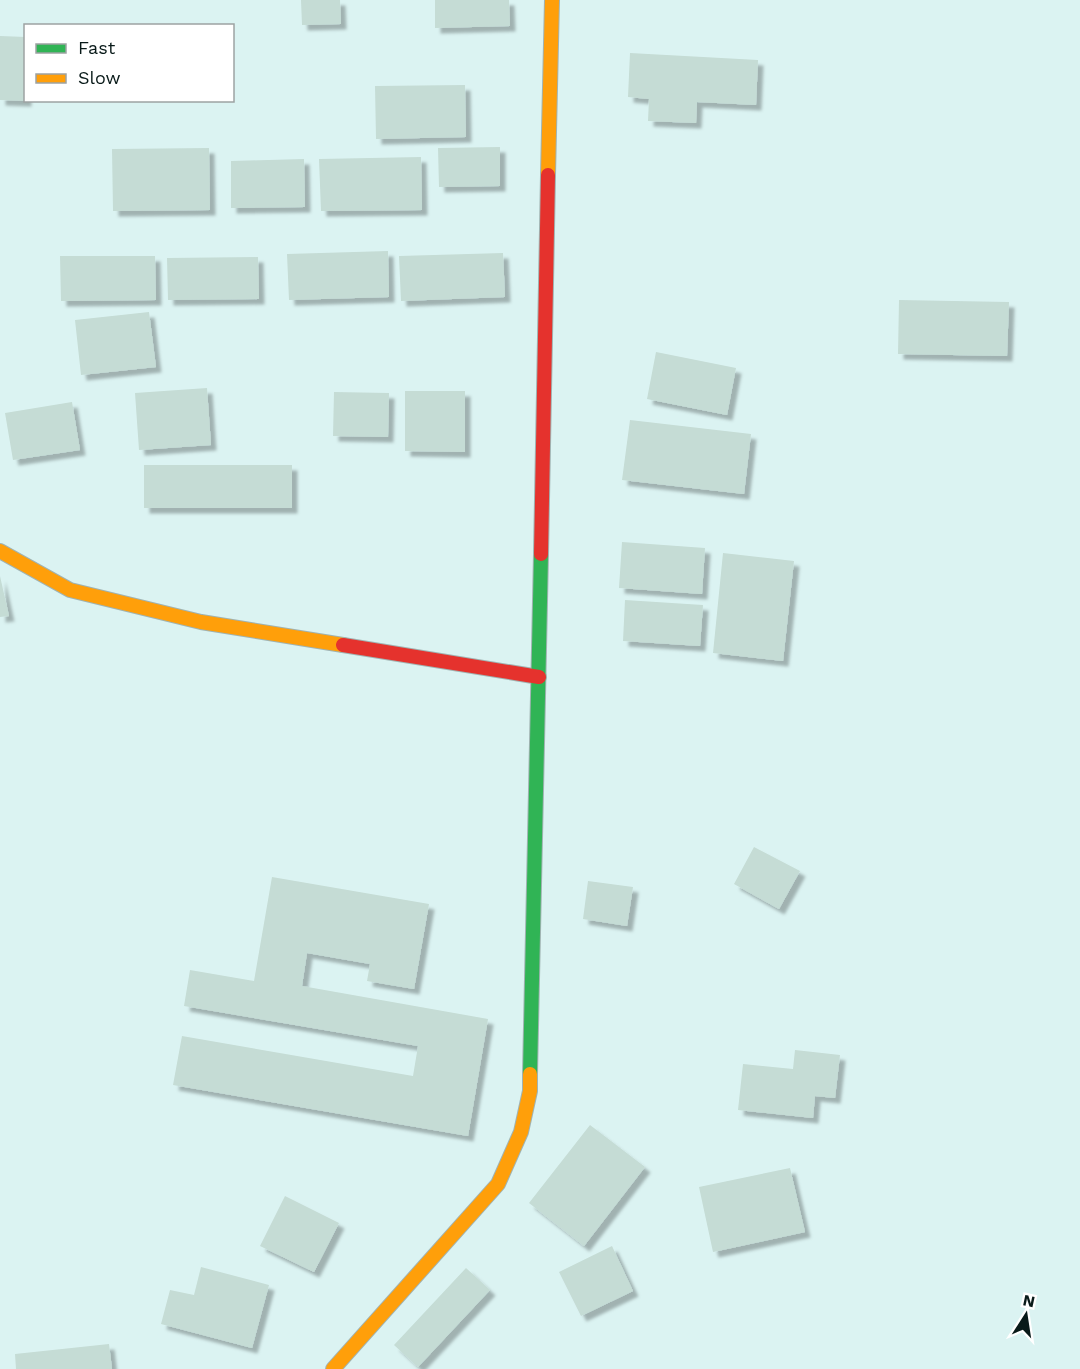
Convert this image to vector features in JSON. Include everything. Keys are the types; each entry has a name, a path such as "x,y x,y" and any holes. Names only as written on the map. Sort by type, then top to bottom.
{"street":[{"path":"333,1369 498,1184 521,1132 530,1091 552,0"},
{"path":"0,551 70,590 190,619 539,677"}],"building":[{"path":"301,0 340,0 341,24 302,25"},
{"path":"435,0 509,0 510,26 435,28"},
{"path":"0,36 24,37 24,101 0,100"},
{"path":"630,53 758,60 756,105 697,102 696,123 648,121 649,99 628,97"},
{"path":"465,85 466,137 376,139 375,86"},
{"path":"500,147 500,186 439,187 438,148"},
{"path":"209,148 210,210 113,211 112,149"},
{"path":"421,157 422,210 321,211 319,159"},
{"path":"304,159 305,207 231,208 231,161"},
{"path":"388,251 389,297 289,300 287,254"},
{"path":"503,253 505,297 401,301 399,256"},
{"path":"60,256 155,256 156,300 61,301"},
{"path":"258,257 259,299 168,300 167,258"},
{"path":"899,300 1009,302 1007,356 898,354"},
{"path":"149,312 156,367 81,375 75,320"},
{"path":"656,352 736,368 727,415 647,399"},
{"path":"207,388 211,445 139,450 135,393"},
{"path":"405,391 465,391 465,452 405,451"},
{"path":"334,392 389,393 388,437 333,436"},
{"path":"72,402 80,450 13,460 5,413"},
{"path":"630,420 751,434 744,494 622,480"},
{"path":"144,465 292,465 292,508 144,508"},
{"path":"622,542 705,548 702,594 619,588"},
{"path":"723,553 794,561 783,661 713,653"},
{"path":"0,576 9,616 0,617"},
{"path":"625,600 703,605 700,646 623,641"},
{"path":"754,847 800,871 779,909 734,884"},
{"path":"272,877 429,904 414,989 367,981 370,964 307,953 302,986 488,1019 468,1136 173,1085 182,1036 413,1076 418,1046 184,1006 190,970 254,981"},
{"path":"588,881 633,887 627,926 583,919"},
{"path":"795,1050 840,1055 835,1098 815,1096 813,1118 738,1110 743,1064 793,1069"},
{"path":"590,1125 645,1167 584,1246 529,1203"},
{"path":"790,1168 805,1232 713,1252 699,1187"},
{"path":"285,1196 339,1223 314,1272 260,1246"},
{"path":"612,1246 633,1291 581,1316 559,1272"},
{"path":"201,1267 269,1285 252,1348 161,1324 170,1290 194,1295"},
{"path":"466,1268 490,1290 418,1367 394,1345"},
{"path":"109,1344 112,1369 16,1369 15,1354"}],"traffic: fast":[{"path":"530,1074 541,554"}],"traffic: slow":[{"path":"548,175 552,0"},
{"path":"0,551 70,590 201,622 343,645"},
{"path":"333,1369 498,1184 521,1132 530,1091 530,1074"}],"traffic: jam":[{"path":"541,554 548,175"},
{"path":"343,645 539,677"}]}
